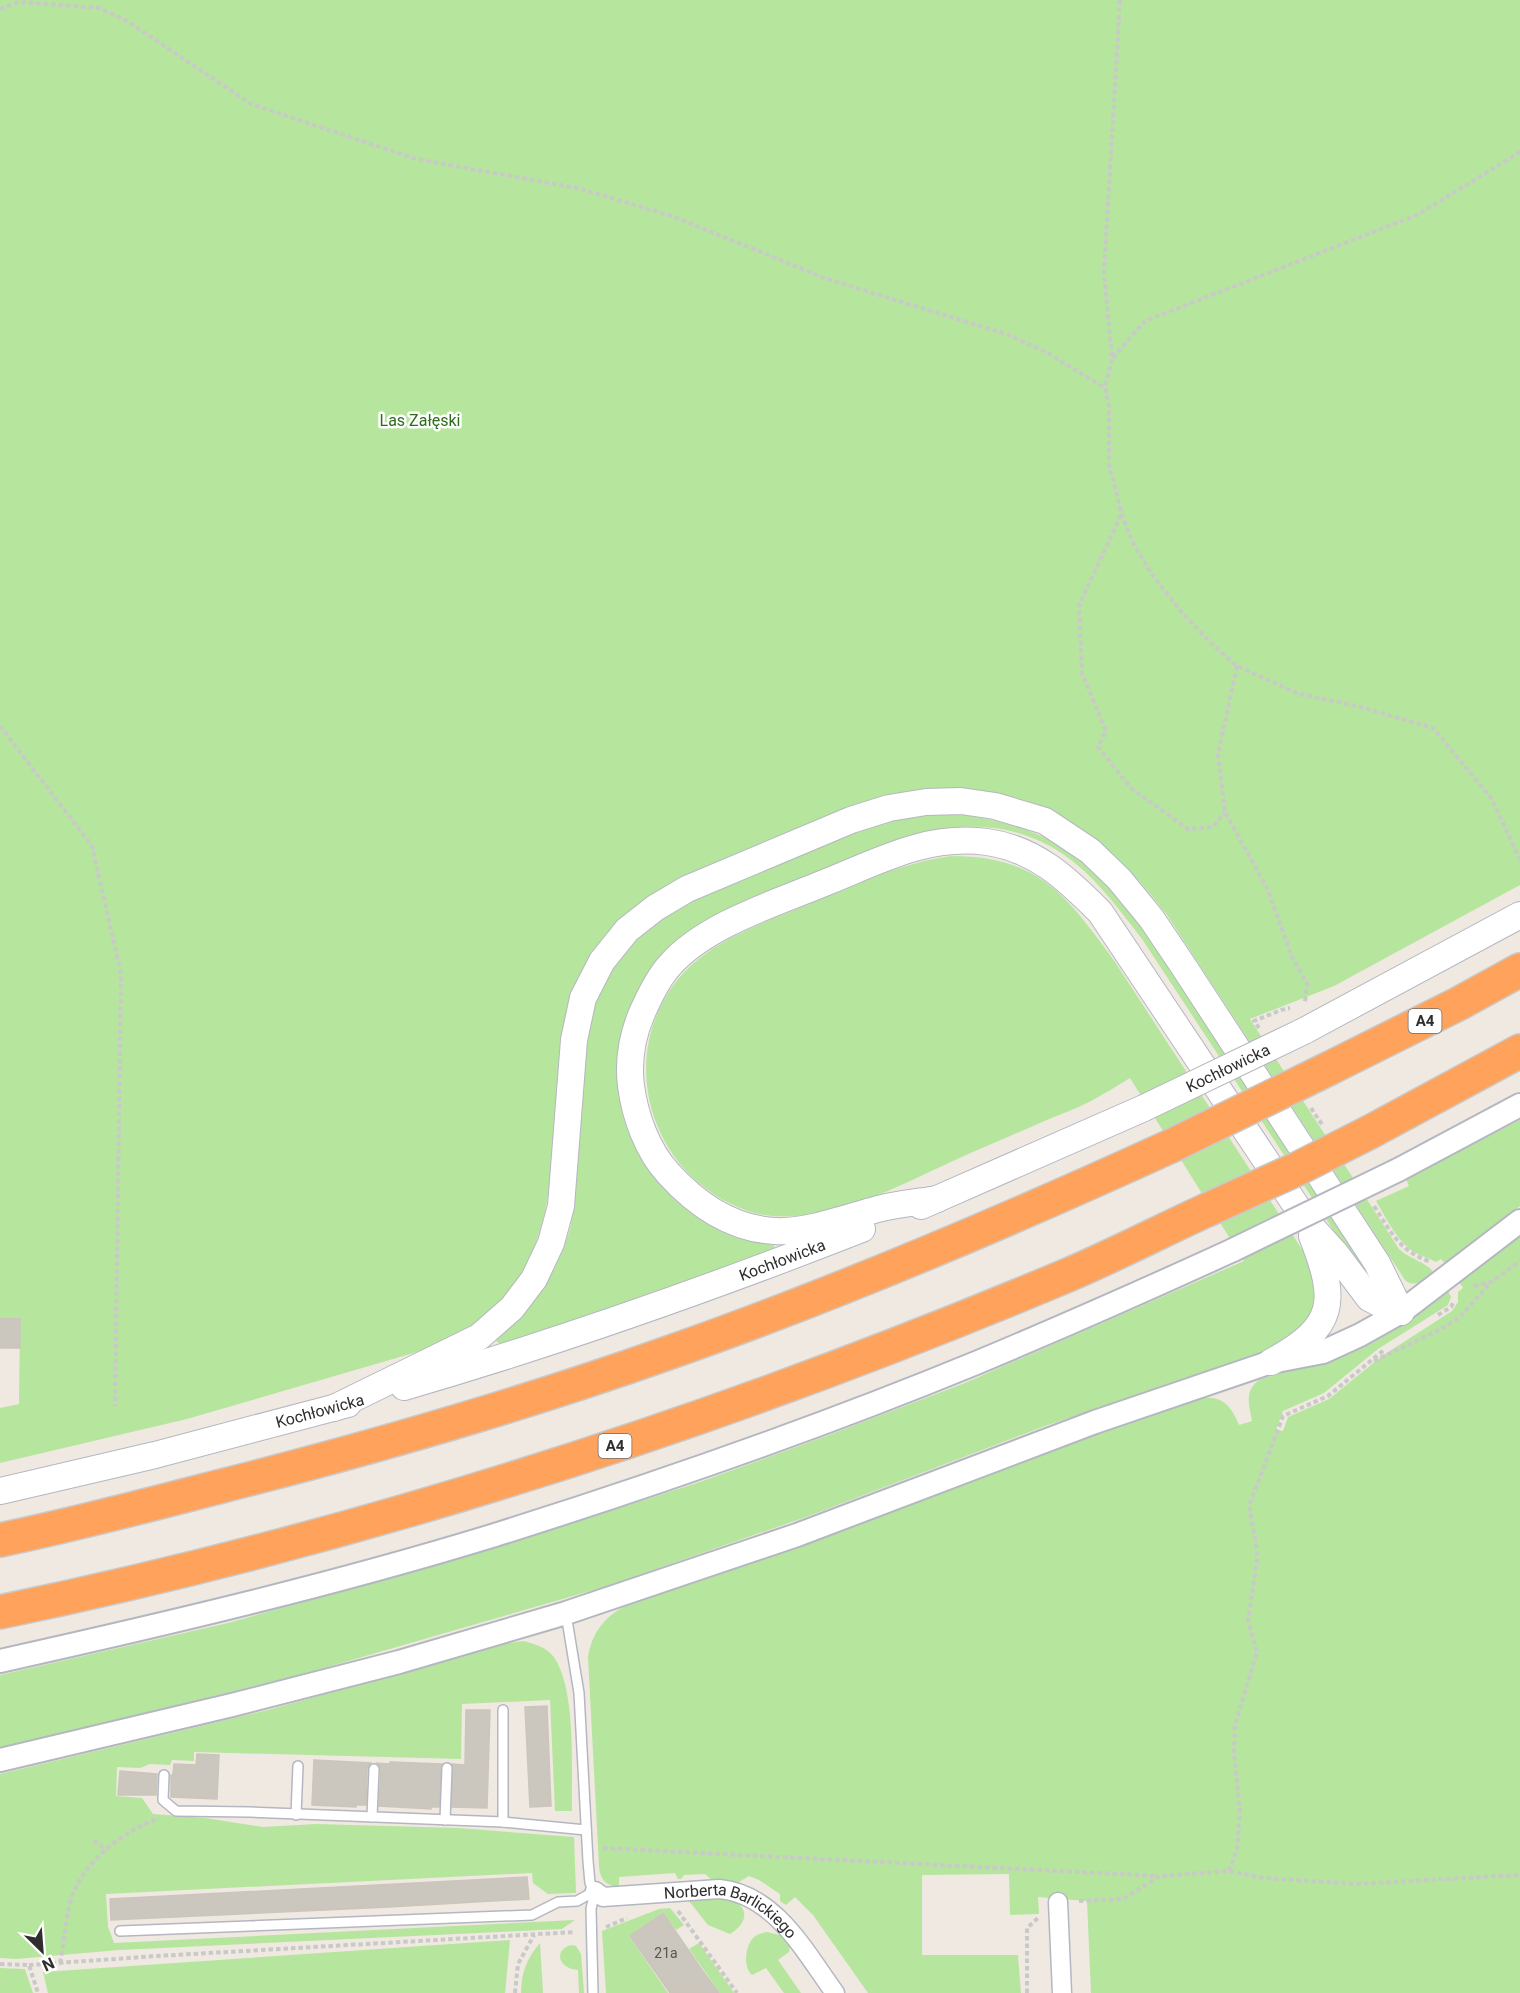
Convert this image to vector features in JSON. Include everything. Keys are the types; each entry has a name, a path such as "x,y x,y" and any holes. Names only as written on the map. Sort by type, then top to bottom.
{"highway":[{"name":"A4","path":"0,1540 65,1527 305,1465 467,1418 591,1379 775,1314 921,1257 1171,1146 1458,1004 1520,970"},
{"name":"A4","path":"0,1612 203,1567 452,1498 586,1456 788,1386 1070,1273 1297,1169 1520,1050"}],"main road":[{"path":"334,1408 479,1337 512,1308 534,1279 551,1243 561,1206 574,1040 583,998 602,961 627,930 655,908 687,889 851,819 889,808 926,802 961,801 995,806 1045,821 1090,851 1119,879 1151,918 1338,1203 1377,1263 1401,1312"},
{"path":"937,1199 881,1208 821,1225 776,1232 738,1225 712,1211 685,1192 660,1165 639,1123 629,1069 634,1030 648,999 670,965 697,942 734,920 909,848 952,840 989,842 1031,854 1066,878 1100,912 1307,1222 1336,1254 1369,1298 1401,1312"},
{"name":"Kochłowicka","path":"0,1491 155,1455 334,1408 491,1362 646,1311 793,1256 937,1199 1144,1108 1304,1030 1520,915"},
{"path":"1271,1362 1298,1347 1316,1331 1329,1302 1323,1265 1307,1222"}],"street":[{"path":"0,1661 216,1612 491,1536 629,1492 784,1438 973,1364 1117,1303 1398,1170 1520,1105"},
{"path":"0,1760 244,1702 399,1662 566,1612 797,1535 1095,1422 1271,1362 1323,1352 1401,1312 1520,1221"},
{"name":"Norberta Barlickiego","path":"595,1891 603,1897 719,1889 743,1894 764,1906 792,1933 834,1993"},
{"path":"1058,1902 1062,1993"}],"lane":[{"path":"566,1612 579,1693 587,1847 590,1883 595,1891 591,1909 593,1993"},
{"path":"503,1710 503,1822"},
{"path":"296,1815 298,1766"},
{"path":"445,1820 447,1768"},
{"path":"372,1817 374,1769"},
{"path":"164,1775 163,1800 176,1811 503,1822 586,1830"},
{"path":"120,1931 532,1915 558,1902 577,1900 595,1891"}],"path":[{"path":"1120,0 1104,272 1112,359 1105,388 1108,406 1109,464 1122,515 1132,541 1151,573 1182,613 1237,666 1299,694 1357,706 1433,728 1492,799 1520,860"},
{"path":"0,9 19,2 99,8 127,21 250,104 416,159 577,188 672,216 827,279 1006,334 1046,352 1105,388"},
{"path":"1112,359 1145,321 1417,215 1520,152"},
{"path":"1122,515 1079,605 1082,672 1106,731 1098,747 1132,789 1188,830 1213,826 1225,812"},
{"path":"1237,666 1218,754 1225,812 1268,890 1292,957 1307,983 1305,1002"},
{"path":"0,726 92,846 121,974 115,1406"},
{"path":"1266,1016 1288,1009"},
{"path":"1366,1364 1441,1329 1460,1317 1491,1282 1520,1261"},
{"path":"1470,1286 1477,1287 1491,1282"},
{"path":"1433,1318 1451,1307 1455,1298"},
{"path":"1230,1870 1237,1850 1240,1811 1234,1753 1235,1725 1257,1652 1248,1621 1257,1561 1249,1506 1283,1416 1328,1396 1389,1346"},
{"path":"60,1963 71,1902 83,1874 106,1850 148,1822 176,1811"},
{"path":"94,1840 106,1850"},
{"path":"587,1847 1160,1876 1230,1870 1264,1878 1357,1884 1520,1875"},
{"path":"1028,1993 1027,1928 1058,1902 1123,1899 1160,1876"},
{"path":"674,1906 737,1993"},
{"path":"0,1964 29,1965 591,1931 629,1917"},
{"path":"515,1993 518,1964 534,1934"},
{"path":"29,1965 38,1993"}],"green space":[{"name":"Las Załęski","path":"0,0 1520,0 1520,885 1334,986 1250,1019 1399,1249 1427,1266 1434,1273 1412,1284 1405,1280 1167,915 1149,892 1111,852 1069,821 1019,799 976,790 934,789 804,828 695,871 656,892 638,905 607,936 584,972 567,1011 559,1058 548,1194 543,1221 534,1248 521,1273 504,1297 475,1324 451,1338 417,1352 187,1419 0,1463 0,1408 19,1404 20,1317 0,1317"},
{"path":"923,814 958,814 1012,825 1045,838 1076,856 1106,882 1134,914 1158,949 1367,1269 1363,1272 1332,1228 1142,939 1093,880 1064,855 1030,837 1002,829 948,828 922,833 870,850 750,900 645,988 635,998 629,1009 619,1051 618,1081 622,1110 631,1138 645,1164 664,1188 685,1208 710,1225 737,1238 774,1245 775,1250 638,1300 501,1345 496,1341 528,1307 546,1283 566,1241 574,1205 581,1086 591,1021 601,991 616,963 637,938 665,916 697,899 840,838 898,819"},
{"path":"951,856 1007,863 1029,872 1048,884 1082,918 1115,962 1314,1268 1317,1312 1288,1343 1045,1426 806,1517 604,1587 300,1675 0,1748 0,1675 228,1623 475,1554 697,1483 965,1383 1244,1261 1130,1078 1086,1104 872,1198 823,1212 798,1216 772,1216 745,1210 711,1192 682,1166 665,1142 654,1116 647,1087 646,1059 651,1030 662,1003 679,978 692,964 723,942 757,925 879,875 932,859"},
{"path":"1520,1120 1520,1206 1446,1264 1441,1259 1436,1262 1417,1253 1402,1242 1376,1201 1409,1186 1406,1179"},
{"path":"1520,1235 1520,1993 1091,1993 1087,1901 1038,1897 1039,1914 1010,1915 1009,1874 922,1875 922,1955 1018,1955 1021,1993 868,1993 813,1915 795,1897 786,1905 780,1901 780,1894 759,1880 749,1876 739,1882 714,1882 705,1874 684,1875 678,1879 675,1873 619,1877 618,1887 610,1885 602,1878 599,1866 588,1657 597,1632 607,1619 621,1608 802,1545 1099,1432 1204,1398 1217,1399 1226,1404 1239,1425 1252,1421 1249,1394 1259,1380 1326,1358 1374,1338 1420,1312 1448,1291 1451,1297 1448,1305 1378,1349 1324,1393 1283,1411 1276,1430 1283,1431 1288,1417 1329,1399 1382,1356 1452,1311 1458,1302 1458,1292 1463,1288 1459,1282"},
{"path":"524,1641 550,1653 561,1670 566,1688 571,1730 572,1811 555,1811 550,1700 462,1704 461,1759 194,1752 194,1761 172,1760 170,1765 150,1764 140,1768 117,1767 116,1796 142,1798 153,1814 205,1818 263,1827 316,1824 458,1828 574,1837 576,1893 548,1894 533,1883 532,1873 106,1894 108,1927 114,1943 575,1920 562,1929 119,1950 16,1959 0,1958 0,1774 268,1710 508,1643"},
{"path":"720,1898 736,1902 744,1911 742,1922 730,1934 708,1925 689,1901"},
{"path":"670,1908 684,1925 676,1930 663,1912 629,1936 668,1993 606,1993 602,1931 659,1909"},
{"path":"767,1932 780,1935 790,1945 789,1952 778,1960 801,1993 784,1993 766,1968 752,1975 749,1971 746,1962 748,1946 755,1937"},
{"path":"510,1940 505,1993 48,1993 43,1972"},
{"path":"540,1943 543,1993 521,1993 526,1966"},
{"path":"699,1943 734,1993 720,1993 689,1949"},
{"path":"571,1945 576,1946 581,1954 584,1993 579,1993 578,1970 567,1967 561,1959 562,1951"},
{"path":"0,1968 25,1969 33,1993 0,1993"}],"building":[{"path":"0,1318 20,1318 20,1348 0,1348"},
{"path":"547,1706 551,1806 530,1807 525,1707"},
{"path":"466,1710 490,1710 487,1808 452,1807 452,1764 465,1765"},
{"path":"197,1754 219,1755 217,1799 171,1797 171,1775 173,1775 174,1764 196,1765"},
{"path":"314,1760 371,1763 367,1769 366,1805 356,1805 356,1807 312,1805"},
{"path":"390,1762 442,1764 439,1807 431,1807 431,1809 379,1806 381,1769 377,1763 390,1764"},
{"path":"120,1771 157,1774 156,1795 118,1795"},
{"path":"527,1877 529,1899 111,1920 110,1899"},
{"path":"663,1913 719,1993 670,1993 630,1936"}]}
